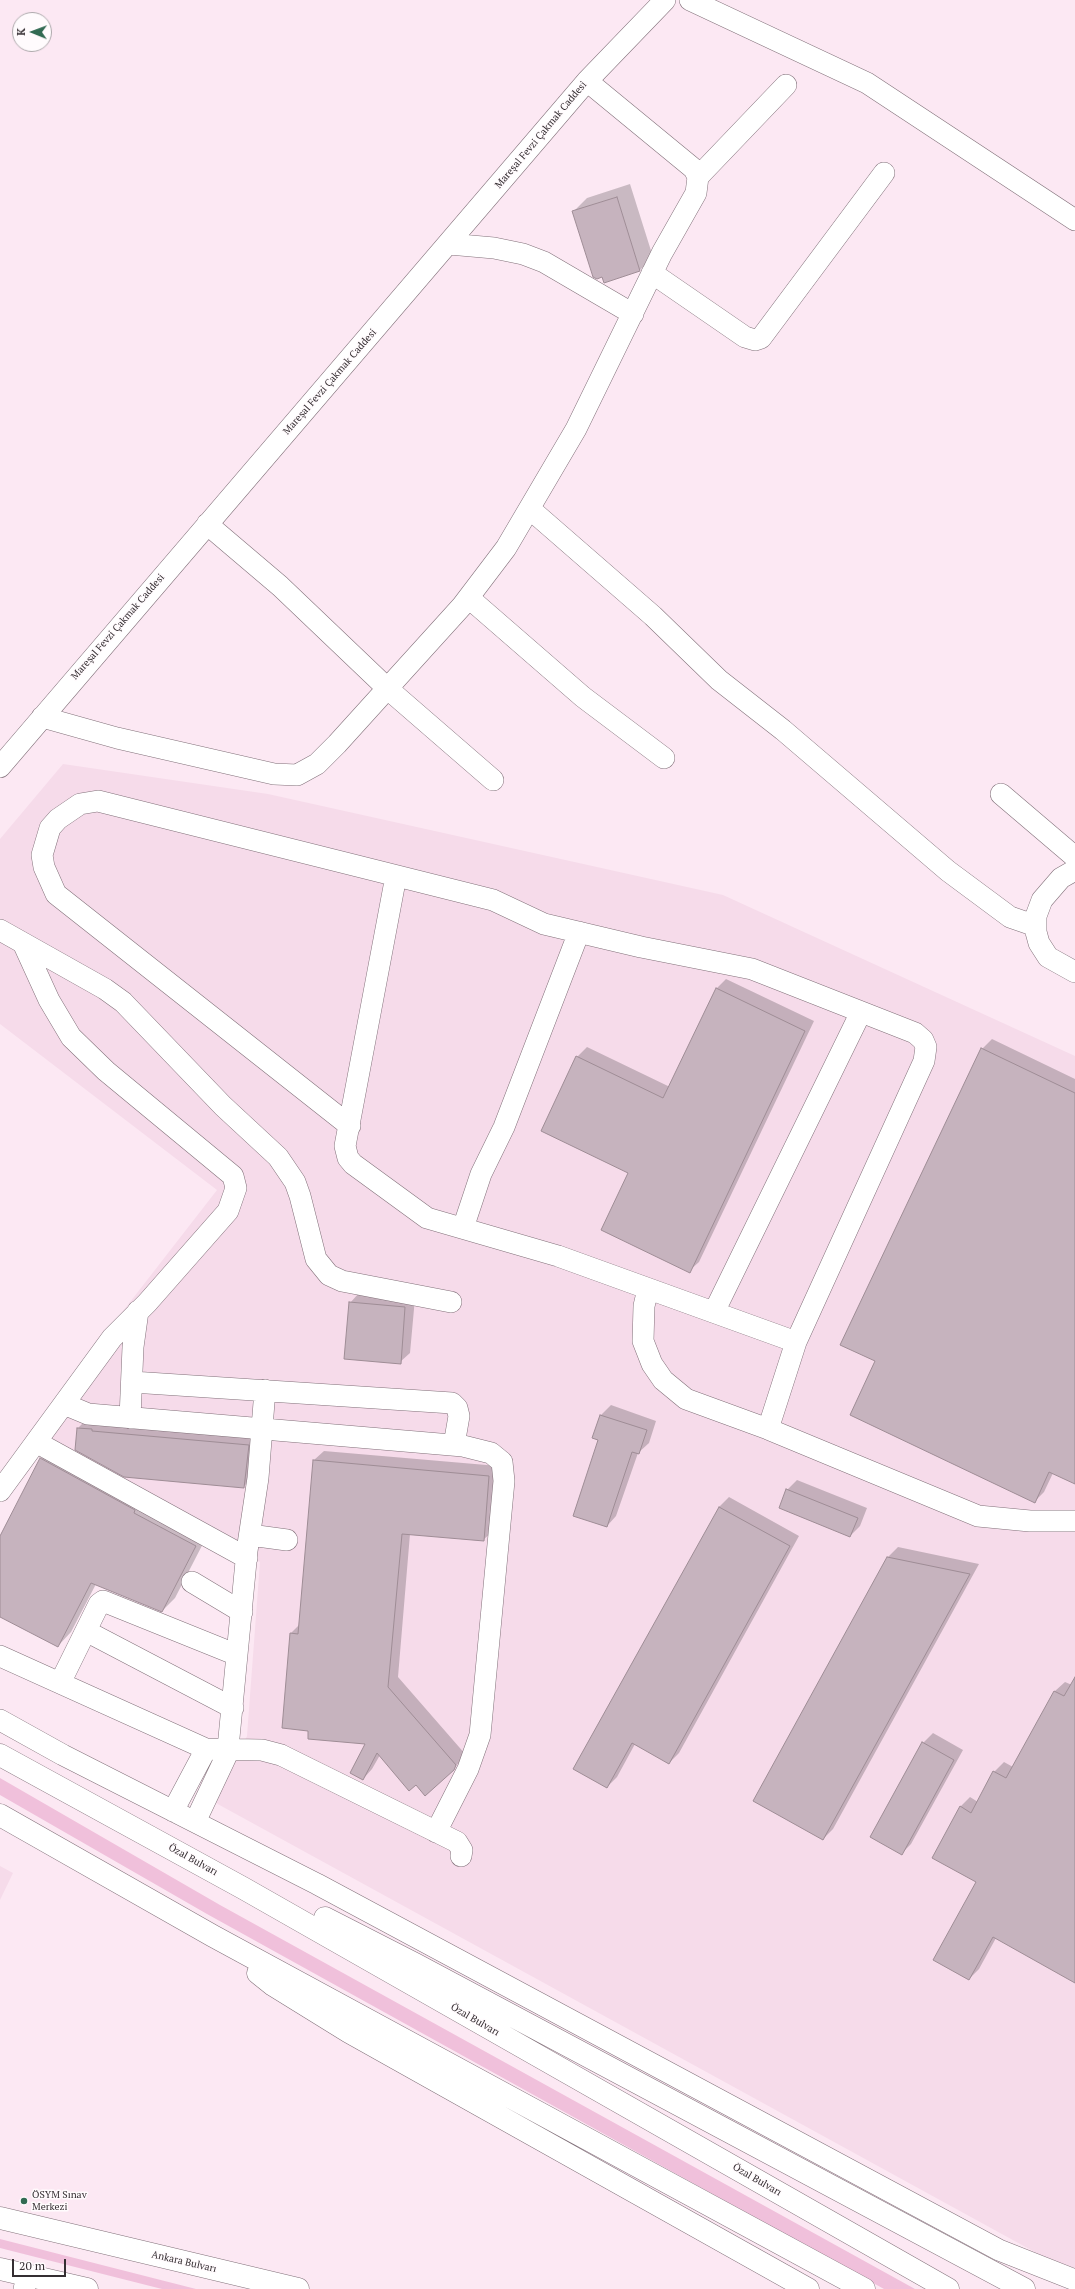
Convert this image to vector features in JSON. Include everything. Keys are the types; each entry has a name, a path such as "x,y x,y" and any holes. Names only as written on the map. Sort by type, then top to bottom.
{"main road":[{"name":"Özal Bulvarı","path":"0,1755 243,1888 948,2289"},
{"path":"0,1815 213,1936 864,2289"},
{"path":"243,1888 284,1898 415,1964 1024,2289"},
{"path":"213,1936 273,1985 350,2032 808,2289"},
{"name":"Ankara Bulvarı","path":"0,2218 298,2289"},
{"path":"0,2269 26,2282 87,2289"}],"street":[{"name":"Mareşal Fevzi Çakmak Caddesi","path":"0,767 42,716 449,244 587,81 665,0"},
{"path":"690,0 867,83 1075,220"},
{"path":"42,716 155,747 274,774 297,775 317,764 388,689 469,598 506,548 576,429 652,273 696,193 698,177 694,169 587,81"},
{"path":"698,177 786,85"},
{"path":"652,273 745,336 755,340 761,338 884,173"},
{"path":"449,244 494,248 523,254 544,262 633,314"},
{"path":"530,509 653,616 719,680 783,730 989,903 1010,917 1036,926"},
{"path":"207,524 280,586 388,689 493,780"},
{"path":"469,598 583,697 664,758"},
{"path":"1001,794 1075,856"},
{"path":"350,1126 56,894 44,868 43,847 50,828 63,815 80,804 98,801 493,900 544,924 752,969 915,1033 923,1040 926,1047 924,1061 796,1342 768,1429"},
{"path":"1075,870 1061,878 1042,900 1036,916 1039,943 1048,957 1075,972"},
{"path":"396,876 350,1126 345,1146 348,1158 353,1164 427,1218 558,1256 796,1342"},
{"path":"0,930 105,989 123,1002 223,1106 278,1157 295,1182 316,1259 329,1275 342,1281 451,1302"},
{"path":"463,1228 481,1174 507,1119 579,932"},
{"path":"0,1491 112,1338 228,1211 236,1188 233,1176 106,1071 71,1037 49,1000 23,943"},
{"path":"714,1312 861,1012"},
{"path":"648,1289 644,1306 643,1341 652,1364 663,1380 686,1399 768,1429 978,1516 1030,1521 1075,1521"},
{"path":"130,1418 133,1347 138,1311"},
{"path":"132,1382 452,1403 457,1408 459,1416 454,1445"},
{"path":"195,1822 229,1748 265,1390"},
{"path":"64,1404 88,1414 262,1430 454,1445 482,1449 491,1453 502,1462 504,1481 480,1735 468,1769 436,1832"},
{"path":"36,1442 247,1558"},
{"path":"250,1535 287,1540"},
{"path":"192,1582 242,1612"},
{"path":"60,1683 99,1604 108,1601 238,1655"},
{"path":"86,1631 233,1708"},
{"path":"0,1656 206,1749 229,1748 262,1750 281,1755 457,1842 462,1850 461,1856"},
{"path":"0,1720 63,1755 317,1884 999,2250 1075,2280"},
{"path":"173,1811 206,1749"}],"shaded area":[{"path":"63,764 268,794 723,895 1075,1056 1075,2268 1042,2256 214,1802 247,1736 260,1562 26,1436 217,1190 0,1024 0,839"},
{"path":"0,1778 220,1905 915,2289 884,2289 207,1914 0,1795"},
{"path":"0,1866 13,1873 0,1900"},
{"path":"0,2239 196,2289 162,2289 0,2248"}],"building":[{"path":"617,197 640,271 604,283 602,277 597,279 593,277 572,211"},
{"path":"716,988 805,1031 690,1273 601,1230 628,1173 541,1131 576,1056 663,1098"},
{"path":"981,1048 1075,1093 1075,1484 1049,1472 1035,1503 850,1415 875,1361 840,1345"},
{"path":"349,1302 405,1307 401,1364 344,1359"},
{"path":"600,1415 647,1430 639,1454 632,1452 607,1527 573,1516 598,1440 592,1438"},
{"path":"77,1428 92,1429 92,1431 249,1445 244,1488 124,1477 75,1450"},
{"path":"40,1458 135,1510 134,1513 196,1546 162,1612 91,1583 58,1647 0,1617 0,1536"},
{"path":"313,1460 489,1476 484,1541 402,1534 388,1687 456,1765 454,1770 425,1796 416,1785 409,1791 377,1753 363,1780 350,1773 365,1744 308,1739 308,1731 282,1728 290,1633 298,1634"},
{"path":"786,1489 858,1518 850,1537 779,1508"},
{"path":"719,1507 790,1546 669,1764 632,1743 607,1788 573,1769"},
{"path":"887,1557 970,1574 823,1840 753,1801"},
{"path":"1075,1677 1075,1983 993,1937 969,1980 933,1960 976,1882 932,1858 960,1806 971,1813 993,1771 1006,1778 1054,1691 1064,1696"},
{"path":"922,1742 954,1760 902,1855 870,1837"}],"place":[{"name":"ÖSYM Sınav Merkezi","path":"24,2201"}]}
